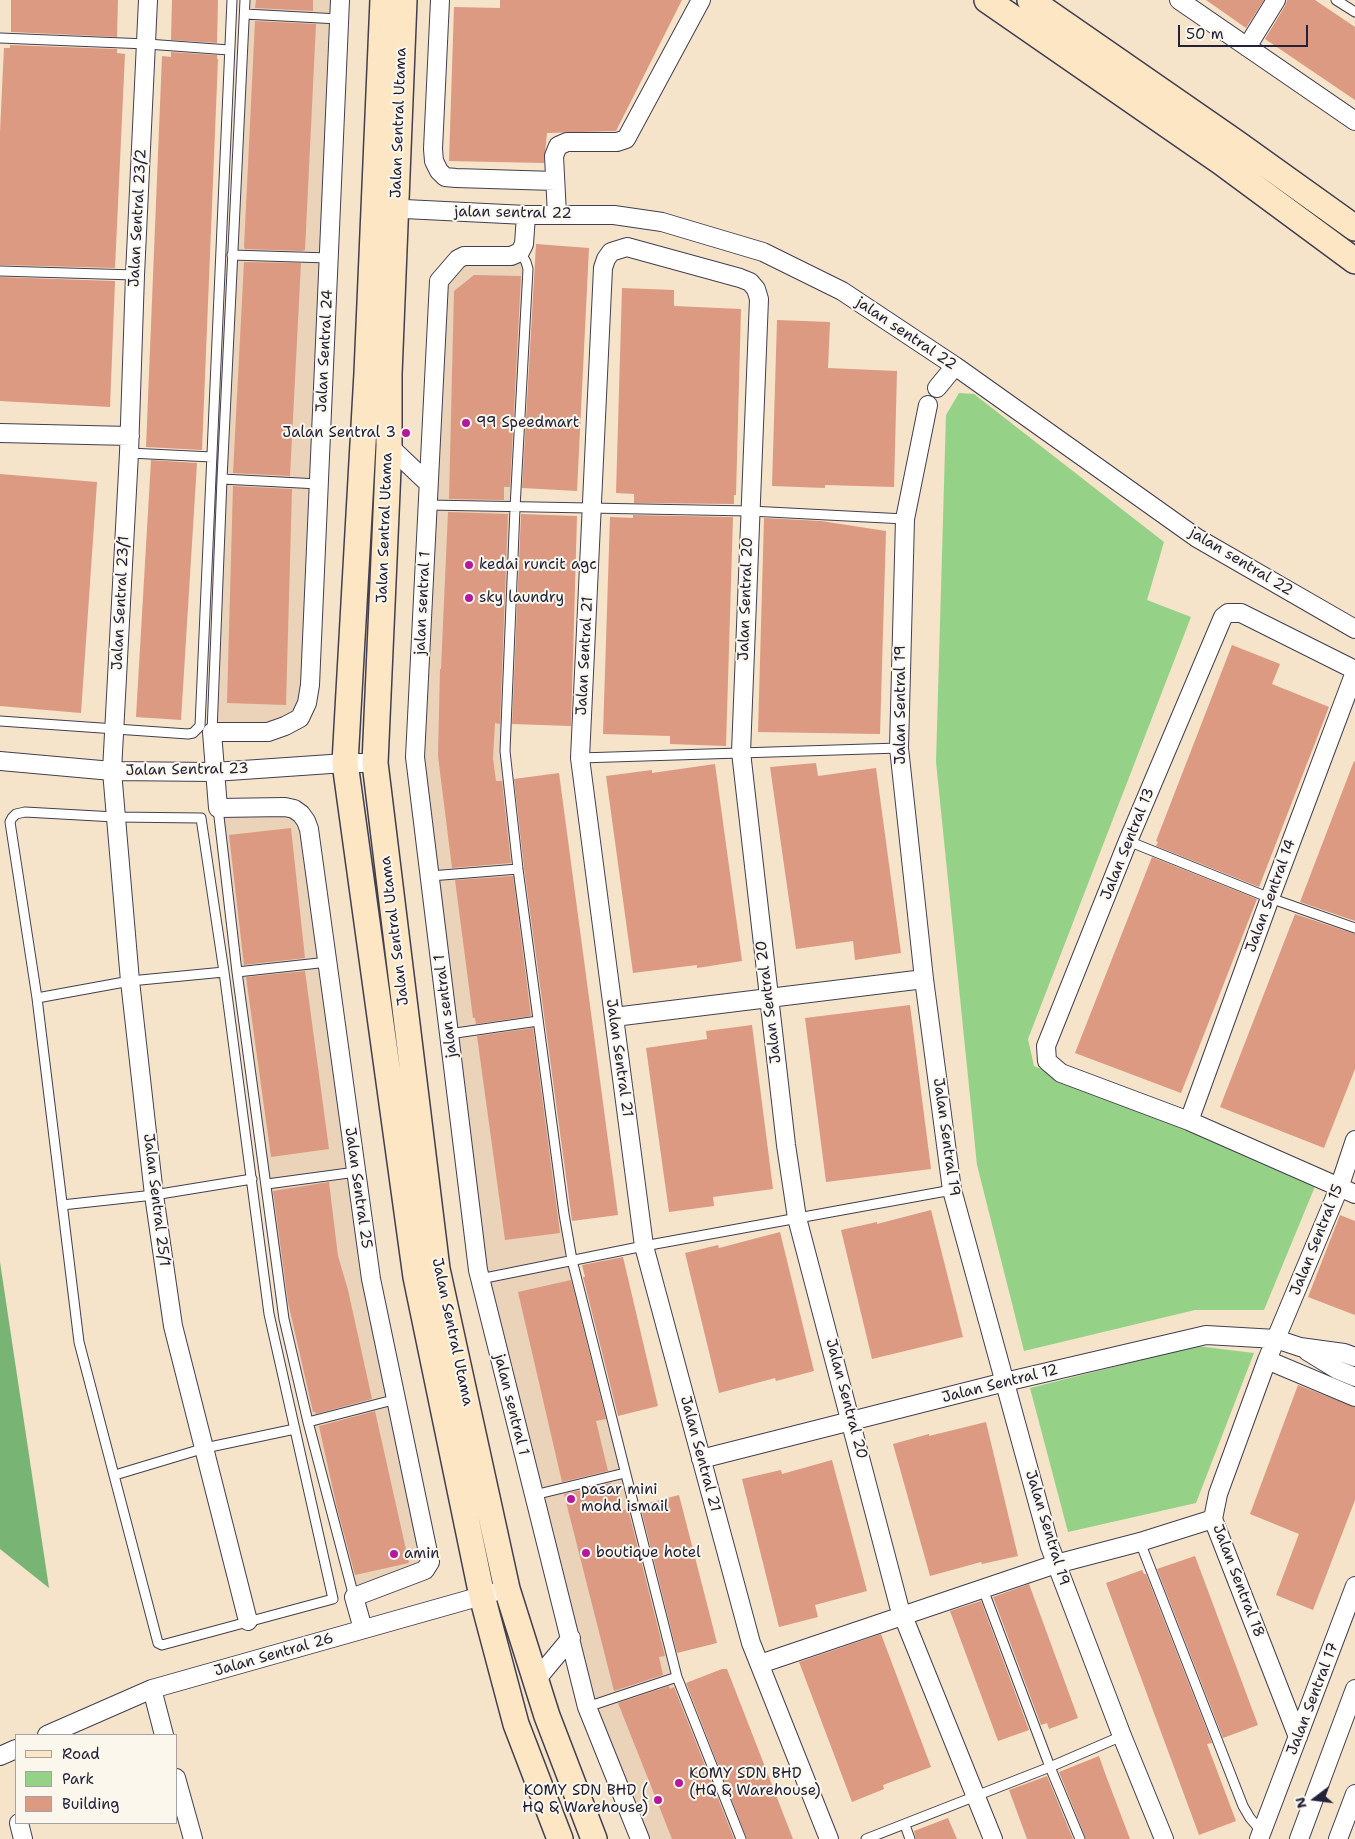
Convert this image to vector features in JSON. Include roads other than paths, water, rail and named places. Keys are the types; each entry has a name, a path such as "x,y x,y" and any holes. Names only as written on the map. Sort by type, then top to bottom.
{"street":[{"name":"Jalan Sentral 23/2","path":"130,444 135,275 148,0"},
{"name":"Jalan Sentral 24","path":"212,732 268,732 286,726 300,718 307,703 310,685 340,0"},
{"name":"Jalan Sentral Utama","path":"382,0 389,446 375,763 437,1269 507,1589 547,1716 594,1839"},
{"name":"Jalan Sentral Utama","path":"404,0 385,208 366,383 344,763 416,1277 482,1596 516,1724 560,1839"},
{"path":"440,0 433,148 434,161 438,171 445,177 456,178 556,180"},
{"path":"557,215 555,151 562,143 617,142 626,139 701,0"},
{"path":"987,0 1220,162 1355,260"},
{"path":"1030,0 1227,136 1355,228"},
{"path":"1179,0 1355,121"},
{"path":"1247,47 1276,0"},
{"name":"jalan sentral 22","path":"385,208 526,215 614,215 662,222 763,252 842,291 955,366 1197,538 1355,629"},
{"path":"520,252 524,244 526,215"},
{"name":"Jalan Sentral 20","path":"611,252 627,247 740,278 750,282 756,289 760,299 740,752 768,998 797,1218 899,1606 993,1839"},
{"name":"jalan sentral 1","path":"520,252 511,256 461,257 442,275 439,281 415,757 480,1278 587,1707 640,1839"},
{"name":"Jalan Sentral 21","path":"611,252 603,268 580,758 644,1246 751,1643 829,1839"},
{"path":"937,388 955,366"},
{"name":"Jalan Sentral 19","path":"928,405 905,518 899,748 924,979 952,1190 1056,1564 1164,1839"},
{"path":"0,433 130,444"},
{"name":"Jalan Sentral 23/1","path":"112,771 130,444"},
{"path":"389,446 428,483"},
{"name":"Jalan Sentral 13","path":"1189,1121 1061,1073 1047,1061 1046,1046 1128,841 1223,617 1228,613 1241,614 1355,671"},
{"name":"Jalan Sentral 14","path":"1189,1121 1355,671"},
{"path":"212,732 218,808"},
{"name":"Jalan Sentral 23","path":"0,762 112,771 214,772 344,763 375,763"},
{"name":"Jalan Sentral 25/1","path":"112,771 130,981 154,1195 175,1338 206,1448 248,1621"},
{"name":"Jalan Sentral 25","path":"218,808 285,807 294,809 306,821 328,962 370,1279 397,1399 430,1562 425,1570 354,1597"},
{"path":"614,1017 924,979"},
{"path":"1189,1121 1347,1191"},
{"name":"Jalan Sentral 15","path":"1276,1339 1347,1191 1355,1140"},
{"name":"Jalan Sentral 12","path":"702,1459 1005,1382 1206,1336 1276,1339 1355,1357"},
{"name":"Jalan Sentral 18","path":"1276,1339 1218,1494 1213,1519 1298,1737"},
{"name":"Jalan Sentral 12","path":"1300,1346 1338,1370 1355,1376"},
{"path":"1267,1360 1355,1397"},
{"path":"760,1664 1056,1564 1140,1542 1213,1519"},
{"name":"Jalan Sentral 17","path":"1261,1836 1355,1586"},
{"name":"Jalan Sentral 26","path":"49,1734 152,1689 507,1589"},
{"path":"354,1597 363,1629"},
{"path":"536,1680 570,1638"},
{"path":"152,1689 164,1734"},
{"path":"1299,1839 1355,1689"},
{"path":"0,1756 15,1749"},
{"path":"178,1785 193,1839"},
{"path":"1338,1839 1355,1794"},
{"path":"19,1824 23,1839"}],"lane":[{"path":"0,721 188,734 193,733 200,726 232,0"},
{"path":"212,732 232,255 245,0"},
{"path":"1336,0 1355,12"},
{"path":"245,14 339,19"},
{"path":"0,38 147,44 229,50"},
{"path":"520,252 528,269 515,508 506,750 518,869 538,1021 572,1260 677,1678 741,1839"},
{"path":"232,255 329,258"},
{"path":"0,271 135,275"},
{"path":"130,444 212,456"},
{"path":"222,479 319,484"},
{"path":"428,505 750,511 905,518"},
{"path":"580,758 899,748"},
{"path":"218,808 237,972 284,1319 308,1422 354,1597"},
{"path":"25,812 115,817 201,818 224,972 269,1314 333,1599 162,1645 158,1643 79,1342 37,998 10,822 12,818 16,814 25,812"},
{"path":"1128,841 1270,898 1355,928"},
{"path":"430,876 518,869"},
{"path":"237,972 328,962"},
{"path":"37,998 130,981 224,972"},
{"path":"449,1034 538,1021"},
{"path":"266,1184 356,1172"},
{"path":"62,1205 154,1195 252,1179"},
{"path":"480,1278 952,1190"},
{"path":"308,1422 397,1399"},
{"path":"115,1475 206,1448 295,1429"},
{"path":"534,1495 625,1473"},
{"path":"1140,1542 1243,1806 1261,1836"},
{"path":"983,1589 1050,1767 1080,1839"},
{"path":"587,1707 677,1678"},
{"path":"866,1839 1050,1767 1122,1736"},
{"path":"904,1825 910,1839"}],"place":[{"name":"99 Speedmart","path":"466,423"},
{"name":"Jalan Sentral 3","path":"406,433"},
{"name":"kedai runcit agc","path":"469,565"},
{"name":"sky laundry","path":"469,598"},
{"name":"pasar mini mohd ismail","path":"571,1499"},
{"name":"boutique hotel","path":"586,1553"},
{"name":"amin","path":"394,1554"},
{"name":"KOMY SDN BHD (HQ & Warehouse)","path":"679,1783"},
{"name":"KOMY SDN BHD ( HQ & Warehouse)","path":"658,1800"}]}
